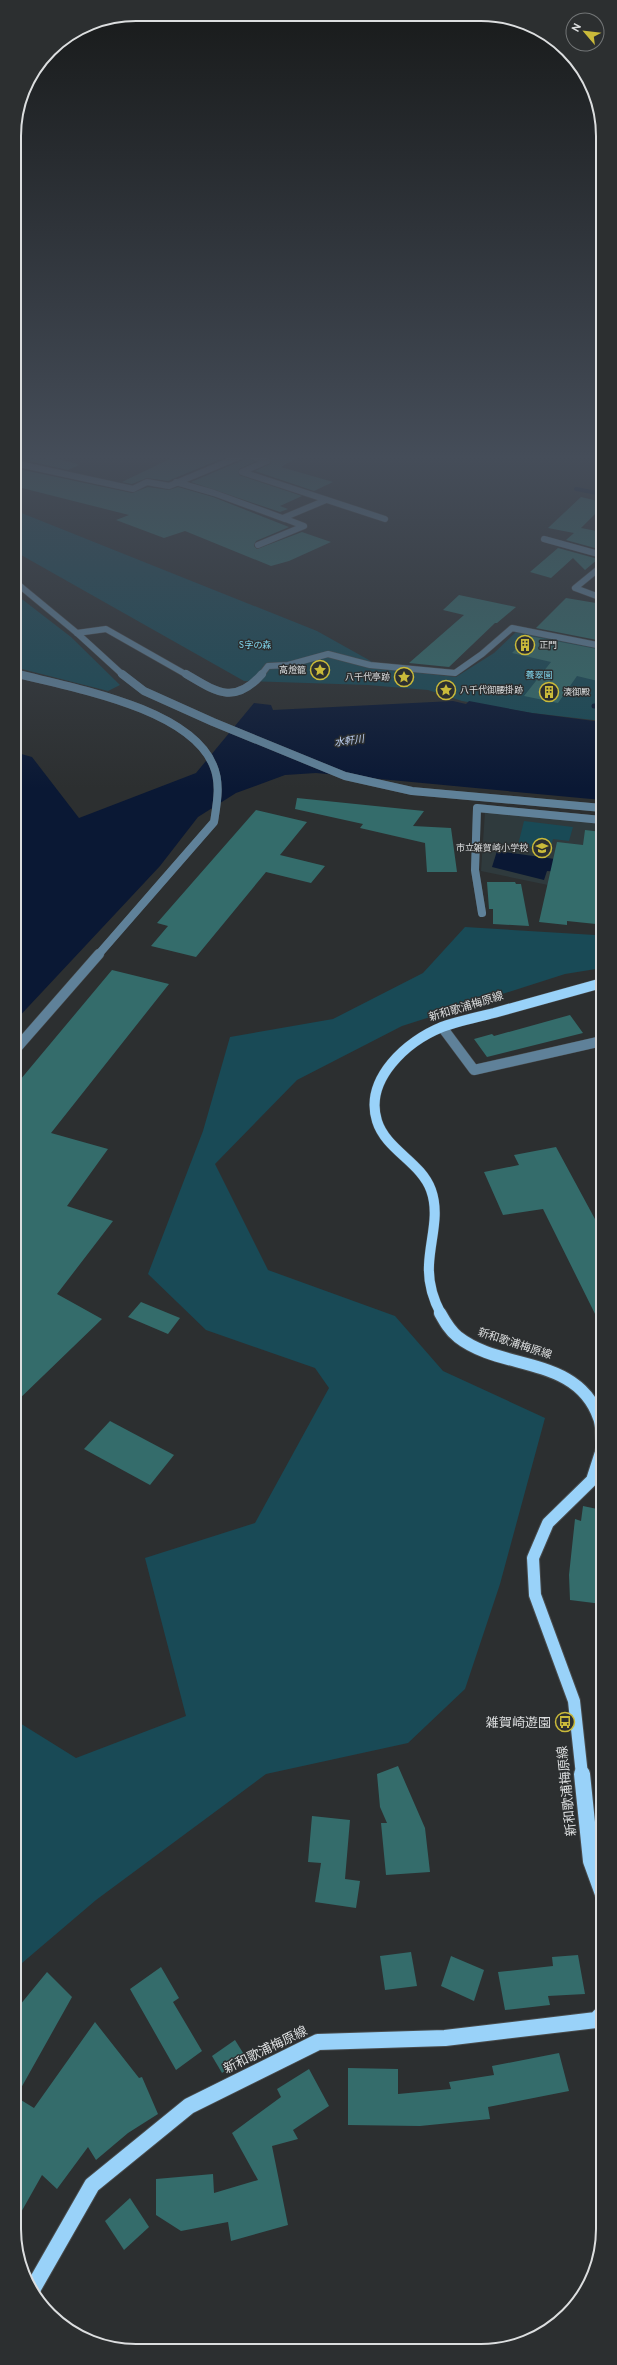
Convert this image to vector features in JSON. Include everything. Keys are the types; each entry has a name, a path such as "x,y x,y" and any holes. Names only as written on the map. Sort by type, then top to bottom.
{"main road":[{"name":"新和歌浦梅原線","path":"596,985 442,1027 420,1038 391,1062 380,1080 375,1116 381,1130 400,1152 423,1172 431,1189 436,1216 429,1274 441,1315 452,1332 471,1346 556,1372 583,1391 596,1413"},
{"name":"新和歌浦梅原線","path":"596,1468 592,1480 548,1523 533,1558 535,1595 574,1701 591,1861 596,1875"},
{"name":"新和歌浦梅原線","path":"35,2284 92,2185 189,2106 318,2042 445,2038 596,2020"}],"street":[{"path":"596,571 574,588 596,596"},
{"path":"21,587 77,633 110,665 144,691 213,722 345,776 396,788 596,807"},
{"path":"77,633 106,629 219,693 238,693 257,680 268,666 288,665 328,654 370,665 456,673 482,654 512,628 596,645"},
{"path":"21,675 130,703 169,722 192,737 210,758 219,795 214,822 21,1043"},
{"path":"482,913 475,870 477,808 596,819"},
{"path":"442,1027 474,1070 596,1042"}],"shaded area":[{"name":"市立雑賀崎小学校","path":"485,812 596,823 596,898 572,890 481,871"}],"green space":[{"name":"S字の森","path":"41,566 155,566 317,631 385,669 456,677 494,653 516,632 596,648 596,720 532,713 462,701 428,690 368,685 244,681"},
{"path":"21,598 71,637 120,685 108,691 21,669"},
{"path":"524,821 573,827 569,841 553,839 550,849 518,845"},
{"path":"465,927 596,934 596,969 565,974 402,1026 297,1080 215,1164 268,1270 395,1316 443,1371 545,1418 500,1584 465,1689 408,1743 266,1774 96,1900 21,1964 21,1724 76,1758 186,1716 145,1558 255,1523 329,1388 315,1368 206,1330 148,1274 203,1131 230,1037 333,1019 423,973"}],"water":[{"name":"水軒川","path":"453,701 466,704 469,701 532,713 596,721 596,799 316,773 285,775 236,793 198,817 160,866 21,1015 21,754 32,757 79,818 196,773 254,703 271,705 273,710"},
{"path":"497,851 562,860 559,872 547,871 544,880 492,867"}],"building":[{"path":"537,566 564,566 551,578 530,572"},
{"path":"581,566 589,566 585,570"},
{"path":"459,595 516,607 497,623 495,623 449,667 409,663 464,615 443,610"},
{"path":"566,598 596,603 596,640 536,628"},
{"path":"529,636 596,649 596,681 577,676 558,703 524,696 551,662 512,653"},
{"path":"297,798 424,811 413,826 451,828 457,872 427,872 425,843 360,828 363,824 295,809"},
{"path":"256,810 307,822 280,855 325,866 311,883 266,872 196,957 151,946 168,926 157,923"},
{"path":"585,830 596,831 596,924 567,921 567,925 539,922 557,842 583,845"},
{"path":"487,882 515,882 516,884 521,884 529,926 493,924 493,909 489,909"},
{"path":"112,970 169,984 51,1133 108,1149 67,1206 113,1221 57,1294 102,1319 21,1397 21,1079"},
{"path":"570,1015 583,1033 487,1057 474,1039 492,1034 494,1036"},
{"path":"556,1147 596,1221 596,1316 543,1209 503,1215 484,1172 519,1165 514,1155"},
{"path":"141,1302 180,1318 168,1334 128,1317"},
{"path":"110,1421 174,1455 150,1485 84,1449"},
{"path":"583,1506 596,1509 596,1603 570,1600 569,1575 575,1519 581,1521"},
{"path":"398,1766 425,1828 430,1872 386,1875 381,1823 387,1823 380,1807 377,1774"},
{"path":"312,1816 350,1820 345,1879 360,1881 356,1908 315,1902 321,1863 308,1862"},
{"path":"411,1952 417,1986 385,1990 380,1956"},
{"path":"578,1955 585,1994 548,1996 550,2005 505,2010 498,1972 553,1966 552,1957"},
{"path":"451,1956 484,1970 474,2001 441,1986"},
{"path":"161,1967 179,1998 173,2002 202,2051 176,2070 130,1989"},
{"path":"47,1972 72,1997 21,2088 21,2004"},
{"path":"95,2022 139,2078 142,2077 158,2114 128,2133 96,2160 88,2147 57,2189 42,2175 21,2212 21,2100 34,2108"},
{"path":"235,2040 245,2056 222,2073 212,2056"},
{"path":"559,2053 569,2091 488,2107 490,2119 420,2126 348,2125 348,2068 398,2069 398,2094 451,2089 449,2082 494,2075 492,2066"},
{"path":"309,2069 329,2106 293,2130 298,2139 272,2146 288,2225 231,2241 228,2222 181,2231 156,2215 156,2179 213,2174 214,2193 258,2180 232,2133 281,2097 277,2089"},
{"path":"130,2198 149,2227 124,2250 105,2221"}],"place":[{"name":"正門","path":"525,645"},
{"name":"高燈籠","path":"320,670"},
{"name":"八千代亭跡","path":"404,677"},
{"name":"八千代御腰掛跡","path":"446,690"},
{"name":"湊御殿","path":"549,692"},
{"name":"市立雑賀崎小学校","path":"542,848"},
{"name":"雑賀崎遊園","path":"565,1722"}],"park label":[{"name":"養翠園","path":"539,675"}]}
